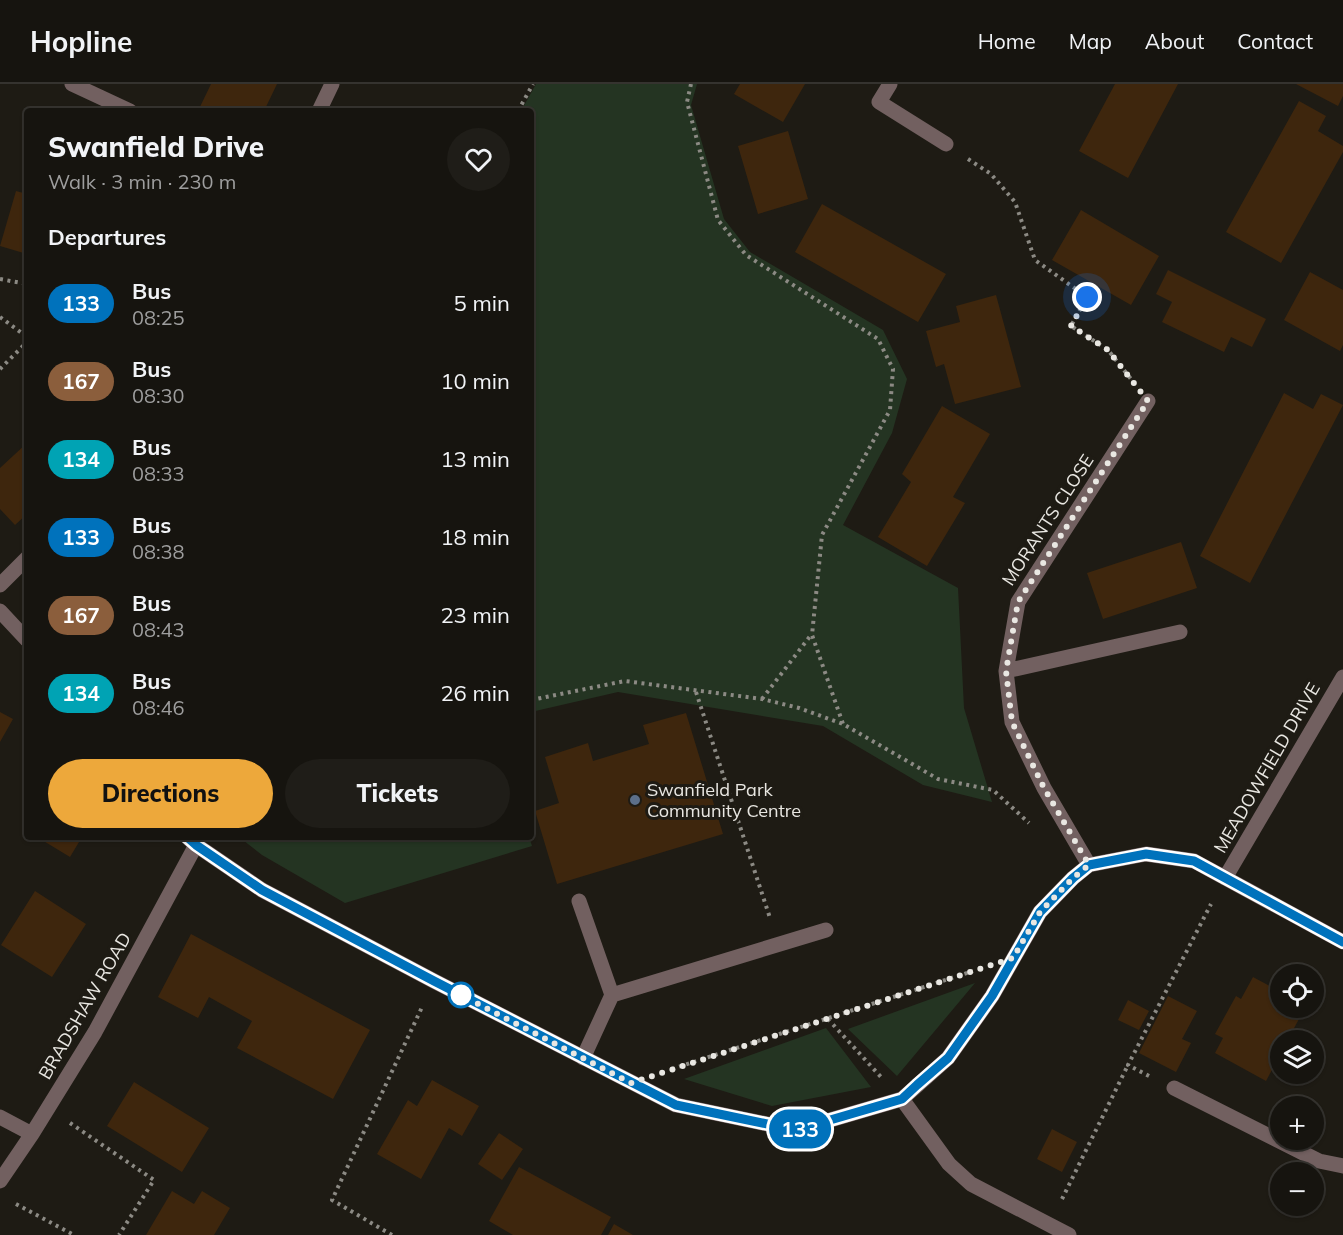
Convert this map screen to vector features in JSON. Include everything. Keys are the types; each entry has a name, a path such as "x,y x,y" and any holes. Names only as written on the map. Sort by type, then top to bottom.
{"street":[{"path":"72,84 124,108"},
{"path":"320,108 332,84"},
{"path":"890,84 879,102 946,144"},
{"name":"MORANTS CLOSE","path":"1089,865 1044,788 1012,722 1006,671 1018,602 1148,401"},
{"path":"0,585 24,561"},
{"path":"0,611 24,637"},
{"path":"1006,671 1180,632"},
{"name":"MEADOWFIELD DRIVE","path":"1225,878 1343,677"},
{"path":"191,841 262,890 676,1105 796,1130 902,1099 948,1058 992,996 1040,912 1089,865 1146,854 1194,861 1343,942"},
{"name":"BRADSHAW ROAD","path":"0,1180 32,1134 95,1032 191,841"},
{"path":"579,901 612,995 583,1058"},
{"path":"612,995 826,930"},
{"path":"1174,1088 1319,1161 1343,1166"},
{"path":"902,1099 950,1164 971,1184 1070,1235"},
{"path":"0,1118 32,1134"}],"path":[{"path":"520,108 533,84"},
{"path":"691,84 687,102 718,220 746,255 878,339 893,369 890,410 822,535 812,635 843,723"},
{"path":"946,144 991,174 1015,202 1035,260 1087,297 1071,326 1108,350 1148,401"},
{"path":"0,279 24,283"},
{"path":"0,316 24,335"},
{"path":"0,369 24,345"},
{"path":"762,699 812,635"},
{"path":"534,699 625,681 762,699 800,708 843,723 938,779 993,790 1033,827"},
{"path":"696,691 779,945"},
{"path":"1049,1225 1128,1065 1225,878"},
{"path":"631,1083 1013,958"},
{"path":"392,1235 332,1200 434,981"},
{"path":"828,1018 902,1099"},
{"path":"1128,1065 1174,1088"},
{"path":"48,1108 154,1180 119,1235"},
{"path":"9,1200 74,1235"}],"green space":[{"path":"536,84 697,84 691,105 724,219 750,252 883,330 907,379 892,433 843,525 958,588 964,708 992,802 923,785 823,726 618,692 534,711 534,108 523,108"},
{"path":"243,840 530,840 532,846 345,903 262,855"},
{"path":"975,983 897,1076 848,1029"},
{"path":"826,1028 871,1087 772,1106 684,1079"}],"building":[{"path":"211,84 277,84 265,108 199,108"},
{"path":"740,84 805,84 783,122 734,94"},
{"path":"1115,84 1178,84 1128,178 1079,151"},
{"path":"1296,84 1343,84 1343,96 1338,106"},
{"path":"1299,101 1326,116 1318,131 1343,146 1343,152 1281,263 1226,232"},
{"path":"788,131 808,199 758,214 738,146"},
{"path":"16,191 24,193 24,253 0,246"},
{"path":"822,204 946,274 918,322 795,252"},
{"path":"1081,210 1159,256 1131,305 1052,260"},
{"path":"1168,270 1266,319 1252,347 1231,337 1224,352 1162,322 1172,302 1156,294"},
{"path":"1310,272 1343,290 1343,345 1340,351 1284,320"},
{"path":"996,295 1021,387 955,404 944,364 936,367 926,331 960,322 956,306"},
{"path":"1284,393 1313,409 1321,394 1343,405 1250,583 1200,556"},
{"path":"942,406 990,434 953,497 965,503 927,566 878,537 911,482 902,474"},
{"path":"24,446 24,517 15,525 0,509 0,468"},
{"path":"1181,542 1197,588 1103,619 1087,573"},
{"path":"0,712 13,719 0,742"},
{"name":"Swanfield Park Community Centre","path":"686,713 723,834 557,884 535,811 559,803 545,757 588,743 593,761 649,744 643,725"},
{"path":"42,840 80,840 70,857"},
{"path":"35,891 86,924 52,977 1,945"},
{"path":"191,934 370,1030 333,1099 237,1048 252,1021 209,997 198,1018 158,997"},
{"path":"1253,977 1270,986 1270,1018 1300,1018 1293,1030 1270,1030 1270,1074 1266,1081 1215,1053 1223,1038 1215,1034 1236,996 1241,999"},
{"path":"1168,996 1197,1011 1182,1039 1191,1043 1176,1072 1139,1053"},
{"path":"1128,1000 1149,1011 1139,1030 1118,1020"},
{"path":"432,1080 479,1106 462,1136 449,1128 421,1179 377,1154 408,1100 417,1106"},
{"path":"134,1082 209,1128 182,1172 107,1126"},
{"path":"1052,1129 1077,1142 1062,1172 1037,1159"},
{"path":"499,1133 523,1149 502,1180 478,1164"},
{"path":"519,1167 611,1217 601,1235 513,1235 489,1221"},
{"path":"172,1191 194,1204 202,1191 230,1208 214,1235 146,1235"},
{"path":"614,1224 633,1235 608,1235"}],"bus line":[{"name":"133","path":"190,840 262,890 676,1105 796,1130 902,1099 948,1058 992,996 1040,912 1089,865 1146,854 1194,861 1343,942"}],"place":[{"name":"Swanfield Park Community Centre","path":"635,800"}],"route":[{"path":"461,995 455,992 631,1083 1013,958 1040,912 1089,865 1044,788 1012,722 1006,671 1018,602 1148,401 1108,350 1071,326 1087,297"}]}
